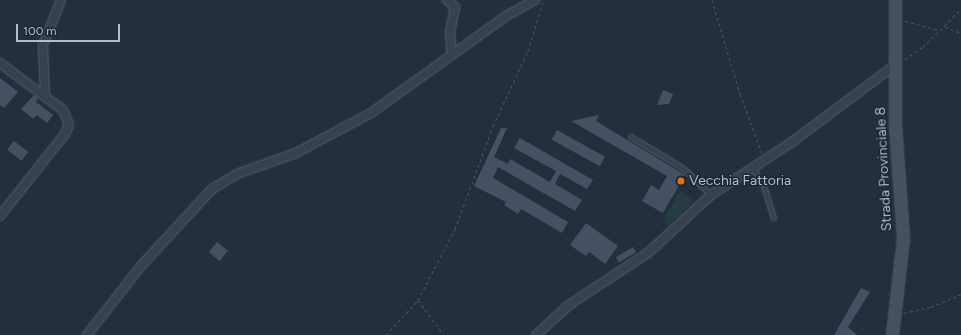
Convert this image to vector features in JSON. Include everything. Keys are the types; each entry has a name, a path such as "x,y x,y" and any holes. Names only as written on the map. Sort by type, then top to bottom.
{"main road":[{"name":"Strada Provinciale 8","path":"892,335 903,238 895,123 895,0"}],"street":[{"path":"45,97 43,45 61,0"},
{"path":"448,0 455,7 450,33 452,55"},
{"path":"86,335 141,266 212,189 238,174 296,153 371,113 506,16 535,0"},
{"path":"0,63 63,110 69,125 0,216"},
{"path":"536,335 569,305 648,253 711,195 765,160 895,65"}],"lane":[{"path":"631,137 684,169 711,195"},
{"path":"753,168 764,186 774,218"}],"path":[{"path":"386,335 418,300 455,229 493,126 528,51 543,0"},
{"path":"712,0 740,94 765,160"},
{"path":"895,65 923,47 961,9"},
{"path":"894,19 940,30"},
{"path":"944,26 961,33"},
{"path":"895,314 931,308 961,294"},
{"path":"418,300 444,335"}],"green space":[{"path":"680,191 692,200 691,204 668,226 664,219"}],"building":[{"path":"0,78 18,92 4,108 0,105"},
{"path":"663,90 673,94 669,104 657,105"},
{"path":"34,95 38,98 36,102 53,115 47,123 37,115 33,119 21,109"},
{"path":"599,115 596,121 685,175 663,213 642,201 651,185 659,190 667,176 571,121"},
{"path":"501,128 507,128 494,157 508,164 510,159 550,182 556,171 514,148 520,138 593,180 587,189 560,174 555,184 582,200 575,211 498,167 493,178 568,222 562,233 521,209 518,214 504,205 506,202 474,186"},
{"path":"557,130 605,157 600,166 552,140"},
{"path":"14,141 28,152 21,161 7,150"},
{"path":"586,223 618,246 605,264 589,252 586,256 570,245"},
{"path":"217,242 228,251 220,261 209,252"},
{"path":"633,247 636,252 619,262 616,257"},
{"path":"861,288 870,292 848,327 857,335 834,335"}],"place":[{"name":"Vecchia Fattoria","path":"681,181"}]}
